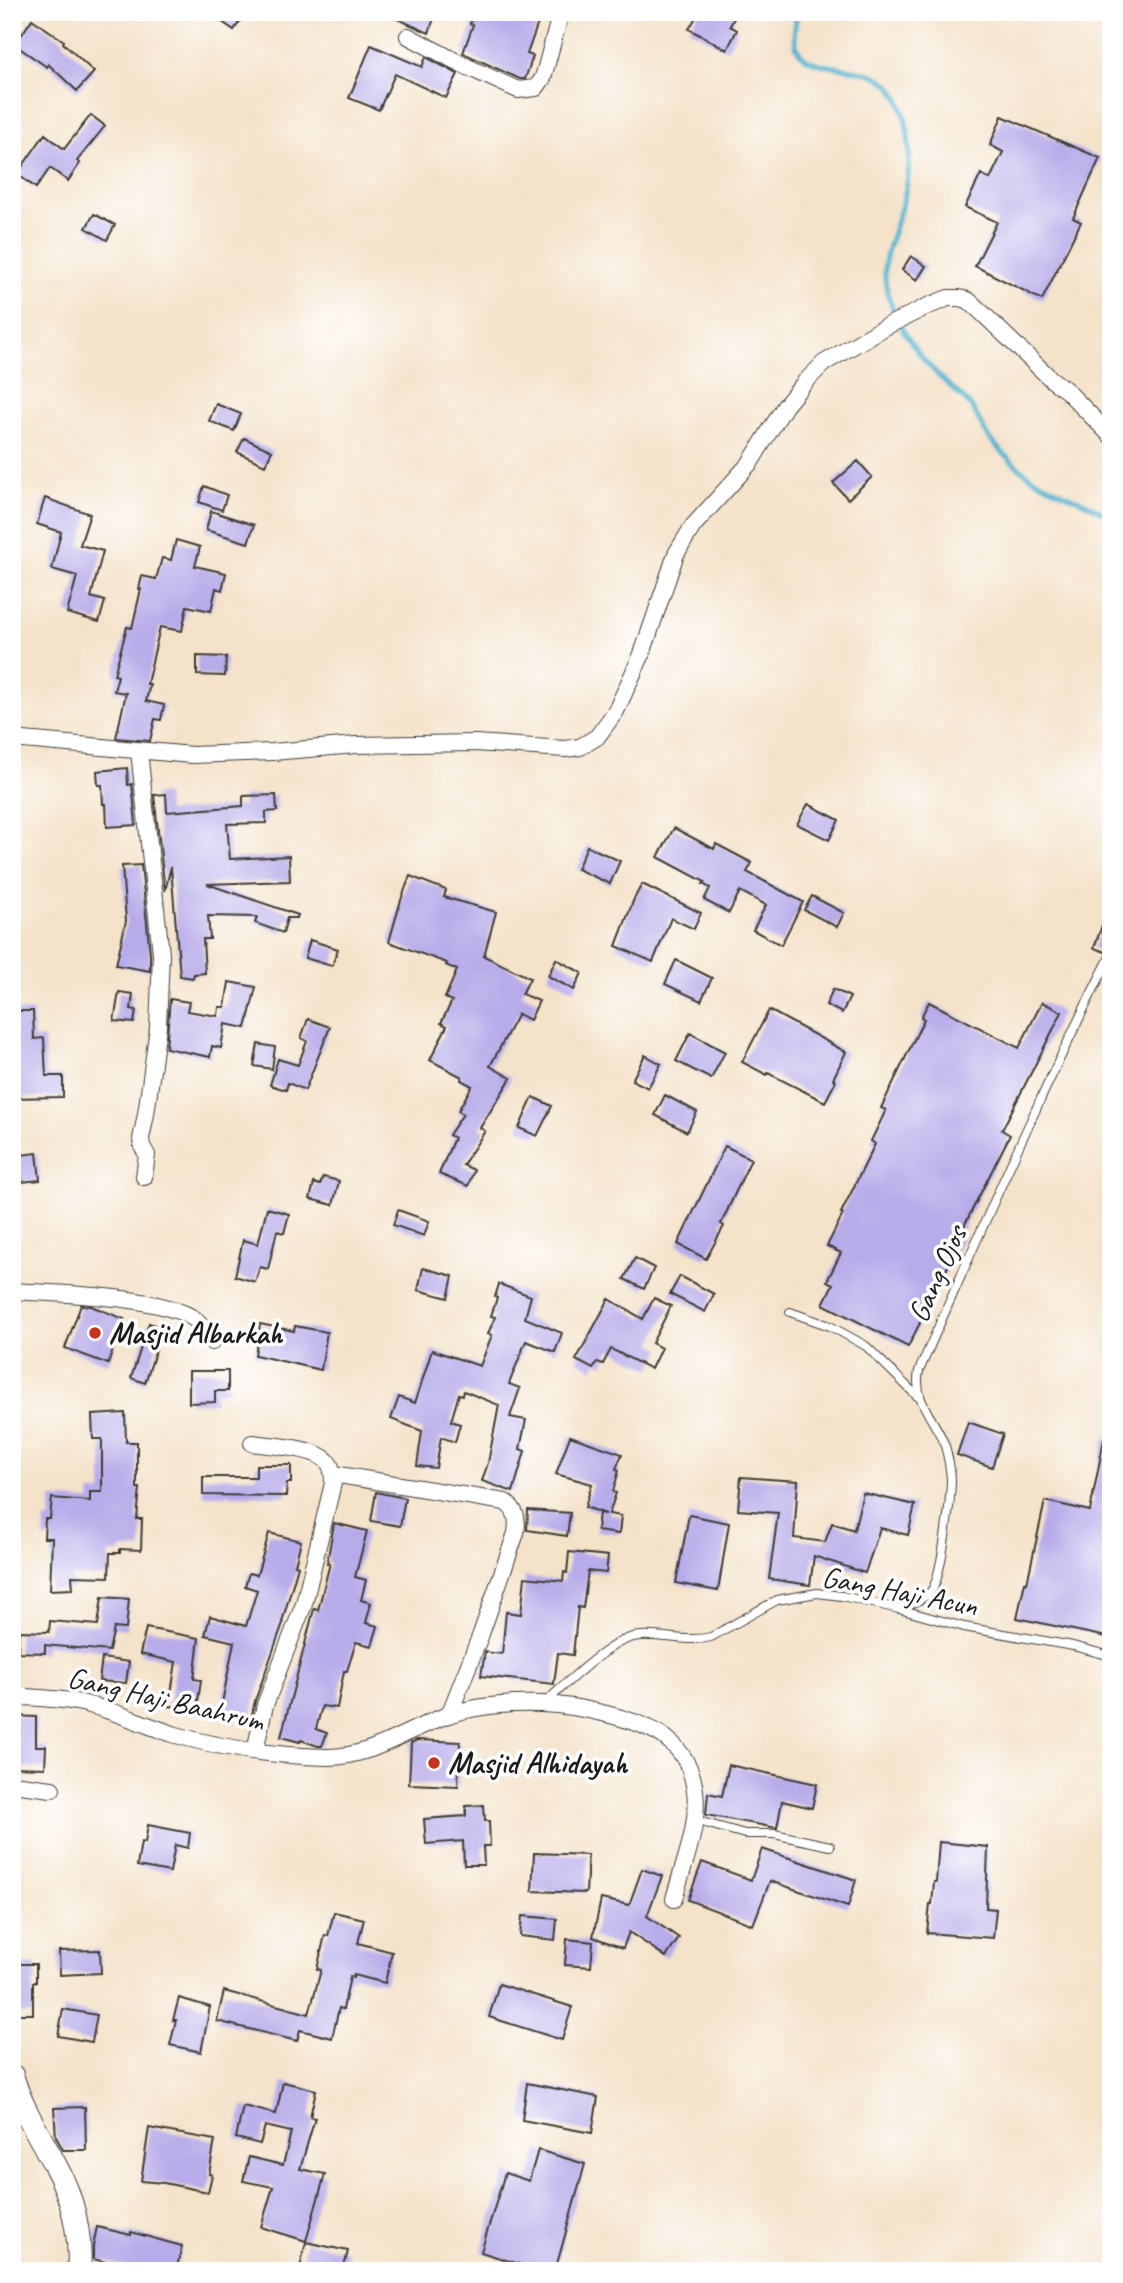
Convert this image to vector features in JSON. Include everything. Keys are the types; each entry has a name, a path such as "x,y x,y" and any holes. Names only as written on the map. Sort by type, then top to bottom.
{"street":[{"path":"408,36 518,90 530,90 540,85 543,78 561,12"},
{"path":"12,739 204,755 356,745 475,743 565,749 580,747 597,737 616,711 642,654 676,554 693,526 750,463 785,406 824,363 886,327 948,298 968,300 1067,391 1111,436"},
{"path":"139,751 161,954 158,1027 141,1139 147,1155 144,1177"},
{"path":"12,1291 94,1297 163,1307 198,1321 212,1342"},
{"path":"252,1443 314,1452 326,1459 333,1474 304,1604 265,1705 256,1751"},
{"path":"333,1474 505,1502 514,1510 517,1518 516,1533 449,1715"},
{"name":"Gang Haji Baahrum","path":"12,1696 75,1702 178,1735 223,1746 331,1757 350,1755 388,1742 449,1715 487,1707 544,1704 631,1721 667,1738 681,1753 694,1784 694,1820 674,1899"},
{"path":"12,1784 52,1789"},
{"path":"12,2076 25,2110 56,2166 71,2203 79,2233 79,2271"}],"lane":[{"name":"Gang Ojos","path":"920,1398 917,1382 919,1371 1023,1135 1111,955"},
{"path":"790,1312 830,1326 866,1346 920,1398 944,1444 949,1463 950,1497 936,1583 930,1592 900,1609"},
{"name":"Gang Haji Acun","path":"544,1704 585,1667 629,1637 642,1635 688,1640 711,1637 777,1600 817,1593 900,1609 964,1627 1073,1646 1111,1656"},
{"path":"694,1820 745,1834 774,1834 830,1846"}],"building":[{"path":"208,12 246,12 234,30"},
{"path":"382,12 436,12 429,33"},
{"path":"474,12 516,12 539,20 527,54 533,56 525,79 463,53 473,25 470,24"},
{"path":"699,12 737,12 730,26 737,30 727,50 689,29"},
{"path":"32,19 64,41 63,43 94,72 77,91 48,64 47,67 15,45"},
{"path":"371,45 422,67 426,57 458,74 446,98 395,74 379,110 349,98"},
{"path":"91,115 105,126 77,161 80,163 68,181 50,168 36,188 17,174 45,134 64,149"},
{"path":"1002,116 1100,158 1073,218 1081,222 1042,300 975,266 997,222 965,207 981,174 990,179 1003,152 990,145"},
{"path":"94,214 115,225 107,240 86,228"},
{"path":"911,256 926,266 917,280 902,270"},
{"path":"216,404 241,414 234,431 209,421"},
{"path":"244,438 272,451 265,465 237,452"},
{"path":"858,461 872,477 848,499 833,483"},
{"path":"204,486 227,495 222,510 199,502"},
{"path":"45,498 90,514 80,545 103,551 91,597 105,601 99,622 67,613 77,576 52,569 61,532 37,524"},
{"path":"211,511 254,525 248,543 206,530"},
{"path":"176,540 200,547 195,566 226,573 222,590 216,588 211,611 187,606 182,631 160,627 147,684 150,684 146,701 164,705 161,720 155,719 150,741 116,738 126,693 114,691 118,676 114,675 127,627 132,628 142,576 156,579 162,558 171,560"},
{"path":"197,656 226,657 225,676 197,675"},
{"path":"127,768 128,785 132,784 136,825 107,827 106,804 103,804 102,785 98,785 97,771"},
{"path":"166,794 167,812 243,806 243,796 276,795 277,811 266,812 266,823 227,824 230,859 289,856 290,881 207,884 298,915 297,918 287,918 283,933 255,923 257,917 208,916 210,939 203,939 205,973 194,974 193,978 180,976 171,867 165,891 154,795"},
{"path":"808,804 839,820 829,840 797,824"},
{"path":"674,828 714,849 716,844 752,863 747,872 803,902 781,945 753,930 766,905 740,891 729,913 704,900 710,888 703,884 705,882 658,857"},
{"path":"587,846 620,861 610,884 577,869"},
{"path":"141,865 150,971 116,965 126,921 122,866"},
{"path":"410,876 446,890 444,897 496,912 484,956 530,978 522,994 539,1001 530,1020 518,1014 490,1066 511,1078 480,1128 485,1131 463,1165 474,1170 468,1186 439,1174 454,1138 449,1135 463,1114 458,1111 472,1086 461,1080 462,1077 430,1060 447,1026 441,1023 452,1001 445,998 457,970 446,965 447,963 389,942"},
{"path":"642,884 701,913 694,929 671,918 653,962 616,946"},
{"path":"812,896 844,913 837,927 804,910"},
{"path":"1109,906 1111,949 1105,952 1094,948"},
{"path":"310,940 338,949 332,966 305,958"},
{"path":"556,959 582,973 574,990 548,976"},
{"path":"676,960 712,978 701,1001 665,984"},
{"path":"229,982 256,987 246,1028 225,1024 221,1048 212,1046 210,1057 166,1048 170,999 189,1002 187,1011 218,1016 219,1007 225,1007"},
{"path":"833,989 850,997 842,1013 826,1005"},
{"path":"119,992 133,994 131,1009 136,1010 134,1023 114,1021"},
{"path":"929,1002 1019,1048 1042,1002 1062,1012 1002,1130 1010,1135 960,1234 963,1236 908,1347 823,1304 833,1284 827,1281 841,1253 827,1246 875,1144 871,1141 886,1110 881,1108 924,1019 921,1017"},
{"path":"769,1010 846,1052 825,1102 742,1062"},
{"path":"12,1011 33,1011 34,1039 44,1038 46,1076 63,1076 63,1097 12,1098"},
{"path":"308,1019 330,1027 305,1090 288,1083 286,1090 270,1085 278,1059 298,1065 307,1041 301,1038"},
{"path":"690,1033 725,1052 711,1079 676,1061"},
{"path":"258,1044 275,1047 272,1069 254,1066"},
{"path":"645,1055 661,1064 648,1088 632,1080"},
{"path":"665,1095 697,1112 687,1132 655,1115"},
{"path":"533,1097 552,1106 537,1136 519,1128"},
{"path":"725,1146 751,1159 721,1224 724,1226 706,1259 678,1244"},
{"path":"37,1153 40,1180 12,1183 12,1156"},
{"path":"323,1177 339,1181 333,1205 310,1199 314,1183 320,1185"},
{"path":"267,1208 289,1214 284,1233 277,1231 268,1269 260,1267 255,1282 235,1276 243,1240 258,1244"},
{"path":"398,1210 429,1221 424,1236 393,1225"},
{"path":"635,1258 654,1268 644,1289 624,1279"},
{"path":"423,1268 453,1276 448,1298 418,1290"},
{"path":"680,1276 714,1294 705,1312 670,1294"},
{"path":"499,1284 531,1296 525,1318 562,1333 555,1352 526,1341 509,1384 520,1388 510,1417 526,1420 520,1449 525,1451 513,1492 482,1481 499,1405 464,1391 463,1395 459,1394 451,1421 460,1424 455,1442 441,1437 436,1468 417,1466 422,1431 391,1419 399,1397 415,1403 432,1350 480,1366 492,1335 488,1334 495,1317 491,1316"},
{"path":"654,1298 671,1306 652,1343 661,1348 651,1369 611,1349 603,1364 597,1362 593,1369 576,1360 609,1299 643,1319"},
{"name":"Masjid Albarkah","path":"81,1305 91,1306 124,1319 108,1364 65,1348"},
{"path":"149,1323 163,1328 145,1383 131,1378"},
{"path":"260,1324 294,1331 295,1326 327,1332 321,1370 255,1355"},
{"path":"189,1371 228,1371 228,1391 215,1391 215,1402 189,1403"},
{"path":"125,1413 126,1442 137,1442 137,1488 140,1488 137,1519 142,1519 141,1550 120,1549 120,1553 110,1553 109,1577 72,1576 73,1589 50,1590 52,1538 44,1538 45,1519 50,1519 52,1498 90,1501 90,1492 102,1492 102,1439 93,1439 92,1415"},
{"path":"968,1422 1003,1434 992,1467 957,1455"},
{"path":"570,1436 622,1454 616,1469 619,1470 613,1492 616,1493 609,1514 621,1516 619,1534 597,1531 599,1513 606,1514 585,1507 592,1484 556,1474"},
{"path":"1104,1439 1111,1440 1111,1638 1017,1618 1045,1501 1090,1511"},
{"path":"256,1465 291,1465 291,1483 287,1483 286,1496 203,1495 203,1477 256,1477"},
{"path":"741,1477 798,1481 794,1538 825,1542 832,1523 854,1530 863,1493 915,1505 908,1535 880,1528 865,1573 814,1556 810,1585 769,1579 778,1513 738,1510"},
{"path":"376,1492 405,1498 400,1526 371,1521"},
{"path":"528,1510 570,1513 567,1536 527,1530"},
{"path":"689,1515 729,1523 718,1591 676,1583"},
{"path":"334,1523 367,1531 355,1577 366,1580 361,1600 371,1603 366,1623 378,1626 372,1646 356,1642 347,1671 344,1671 337,1708 322,1706 316,1729 327,1733 322,1746 318,1746 281,1737 314,1609 318,1610 330,1563 327,1563"},
{"path":"269,1533 301,1541 295,1565 298,1566 283,1623 251,1719 220,1713 234,1642 205,1635 210,1616 246,1626 257,1590 245,1586 249,1573 257,1575"},
{"path":"569,1552 608,1556 606,1573 588,1571 583,1608 578,1607 573,1655 558,1653 554,1684 481,1676 485,1652 502,1654 506,1612 521,1614 525,1577 563,1581 564,1572 567,1573"},
{"path":"102,1597 129,1599 126,1629 114,1628 109,1651 45,1645 45,1653 18,1652 19,1631 49,1632 50,1621 98,1625"},
{"path":"146,1628 199,1638 194,1679 201,1680 197,1709 169,1706 176,1662 140,1654"},
{"path":"102,1658 129,1662 126,1683 99,1681"},
{"path":"12,1716 36,1717 36,1746 46,1746 45,1768 12,1767"},
{"name":"Masjid Alhidayah","path":"417,1740 460,1742 458,1786 409,1784 411,1743"},
{"path":"729,1765 817,1784 812,1808 782,1801 777,1828 706,1815 708,1793 722,1796"},
{"path":"484,1805 485,1821 489,1821 490,1846 483,1846 484,1865 464,1865 463,1841 426,1844 424,1819 466,1816 466,1806"},
{"path":"148,1825 190,1833 188,1848 175,1845 170,1872 137,1866 141,1842 145,1843"},
{"path":"939,1842 988,1847 986,1908 996,1909 993,1938 927,1933 936,1882"},
{"path":"762,1849 856,1880 848,1907 770,1881 753,1925 688,1900 702,1862 751,1880"},
{"path":"534,1853 588,1855 586,1893 532,1891"},
{"path":"642,1869 662,1876 647,1916 679,1938 666,1957 629,1932 623,1948 593,1937 601,1899 629,1905"},
{"path":"334,1912 364,1919 358,1943 392,1952 385,1983 354,1975 353,1978 350,1977 343,2009 339,2008 332,2038 300,2030 297,2041 217,2021 224,1991 309,2014 321,1970 317,1969 325,1935 328,1936"},
{"path":"522,1916 557,1919 555,1940 520,1936"},
{"path":"567,1939 593,1942 591,1967 565,1965"},
{"path":"100,1950 101,1973 60,1975 59,1951"},
{"path":"12,1964 36,1964 33,2014 13,2014"},
{"path":"499,1984 572,2007 562,2040 489,2017"},
{"path":"179,1998 210,2007 201,2052 170,2045"},
{"path":"63,2009 97,2015 92,2042 58,2036"},
{"path":"283,2082 316,2090 310,2117 315,2118 300,2169 325,2174 306,2241 261,2227 273,2187 243,2181 249,2157 283,2165 291,2132 265,2126 260,2144 236,2138 243,2106 276,2114"},
{"path":"527,2083 598,2097 592,2133 522,2120"},
{"path":"85,2107 86,2150 63,2150 56,2137 54,2108"},
{"path":"149,2128 215,2140 208,2192 141,2181"},
{"path":"538,2150 585,2164 555,2271 541,2271 481,2252 505,2173 529,2181"},
{"path":"97,2227 131,2235 131,2232 182,2246 176,2271 121,2271 122,2266 93,2259"},
{"path":"306,2242 348,2251 343,2271 299,2271"}],"waterway":[{"path":"798,12 794,37 800,53 813,62 869,73 886,82 898,97 903,109 908,135 908,176 886,257 885,272 891,304 905,334 934,371 969,404 988,436 1000,450 1024,472 1111,518"}],"place":[{"name":"Masjid Albarkah","path":"95,1333"},
{"name":"Masjid Alhidayah","path":"434,1763"}]}
